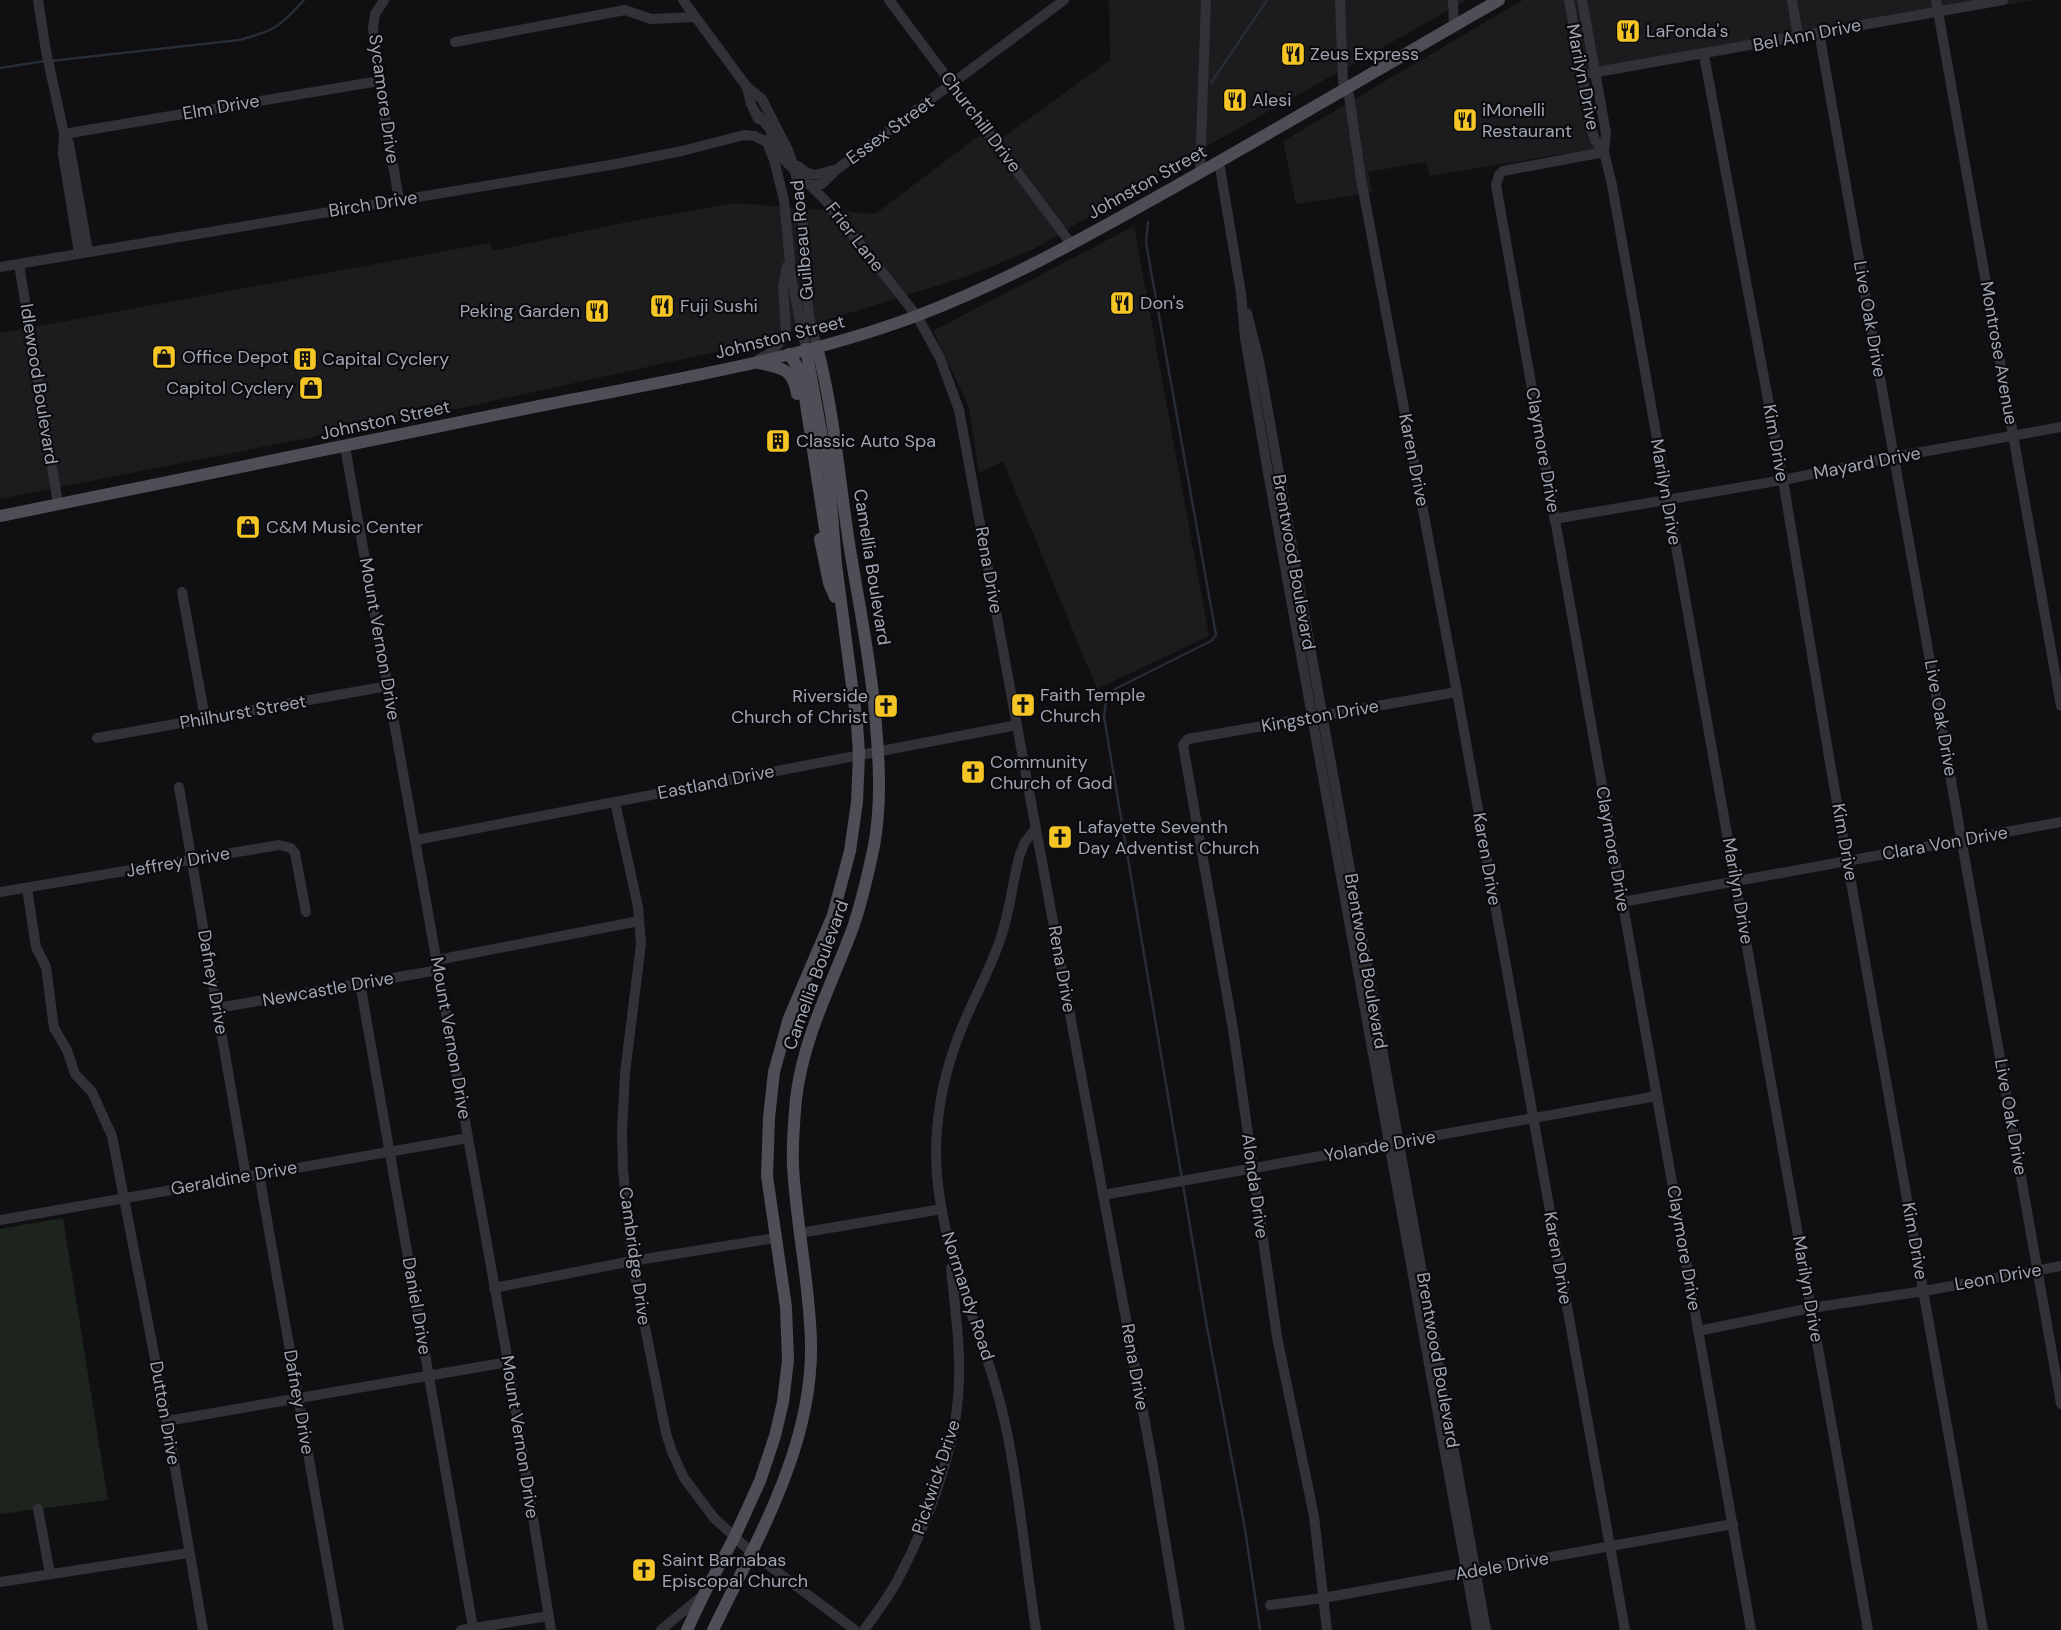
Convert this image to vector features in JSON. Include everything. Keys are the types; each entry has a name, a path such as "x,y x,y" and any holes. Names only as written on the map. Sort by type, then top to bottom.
{"main road":[{"name":"Johnston Street","path":"0,516 548,404 650,386 812,348 917,316 960,298 1072,245 1499,0"},
{"name":"Camellia Boulevard","path":"687,1630 734,1538 760,1481 769,1456 783,1402 787,1377 786,1307 767,1176 769,1118 774,1072 789,1018 823,941 843,881 855,823 859,754 857,724 842,616 829,475 812,348"},
{"name":"Camellia Boulevard","path":"713,1630 774,1504 792,1457 809,1376 811,1344 809,1304 792,1163 797,1096 813,1025 861,902 875,841 878,816 879,750 868,658 849,545 827,389 812,348"},
{"path":"789,354 800,373 828,549 848,584 857,637 868,658"},
{"path":"754,362 781,368 790,373 795,382 815,520 829,582 842,616"}],"street":[{"path":"38,0 46,51 64,134 69,143 84,252"},
{"name":"Sycamore Drive","path":"384,0 376,14 373,28 379,81 399,200"},
{"name":"Guilbeau Road","path":"683,0 747,87 762,99 776,123 791,158 803,216 807,302 812,348"},
{"name":"Churchill Drive","path":"889,0 1072,245"},
{"name":"Essex Street","path":"810,185 822,184 836,170 1064,0"},
{"path":"1200,173 1206,0"},
{"name":"Karen Drive","path":"1340,0 1342,75 1349,95 1361,179 1457,692 1625,1630"},
{"path":"1453,0 1454,26"},
{"name":"Marilyn Drive","path":"1569,0 1592,131 1595,140 1604,152"},
{"name":"Marilyn Drive","path":"1582,0 1606,133 1604,152 1612,185 1868,1630"},
{"path":"1792,0 1798,36"},
{"name":"Montrose Avenue","path":"1936,0 2061,706"},
{"name":"Bel Ann Drive","path":"1582,74 2003,0"},
{"path":"455,42 625,10 651,19 695,16"},
{"name":"Live Oak Drive","path":"1819,32 2061,1404"},
{"name":"Kim Drive","path":"1704,54 1783,480 1830,763 1849,860 1983,1630"},
{"name":"Elm Drive","path":"64,134 379,81"},
{"name":"Guilbeau Road","path":"747,87 750,104 756,114 774,160 784,200 787,217 788,256 812,348"},
{"path":"744,135 754,122 756,114"},
{"name":"Frier Lane","path":"756,114 770,128 781,157 825,200 917,316"},
{"path":"744,135 755,136 768,143"},
{"name":"Birch Drive","path":"0,267 651,158 744,135"},
{"name":"Claymore Drive","path":"1604,152 1503,171 1496,182 1751,1630"},
{"name":"Essex Street","path":"791,158 805,172 812,175 820,175 836,170"},
{"name":"Brentwood Boulevard","path":"1219,162 1241,293 1245,338 1317,717 1471,1571 1486,1630"},
{"path":"754,362 770,353 782,340 786,332 783,287 788,256"},
{"name":"Idlewood Boulevard","path":"19,264 58,504"},
{"name":"Rena Drive","path":"917,316 940,358 960,412 1153,1466 1180,1630"},
{"name":"Mayard Drive","path":"1554,519 1783,480 1894,457 2061,427"},
{"name":"Mount Vernon Drive","path":"345,447 508,1362 552,1630"},
{"path":"182,592 205,718"},
{"name":"Philhurst Street","path":"97,738 388,686"},
{"name":"Kingston Drive","path":"1184,742 1188,739 1457,692"},
{"name":"Eastland Drive","path":"416,840 1017,725"},
{"name":"Alonda Drive","path":"1184,742 1183,752 1233,1029 1277,1337 1314,1516 1327,1630"},
{"name":"Dafney Drive","path":"179,788 246,1176"},
{"name":"Cambridge Drive","path":"615,802 639,921 641,944 626,1064 622,1169 632,1261 659,1408 672,1452 684,1478 714,1518 751,1552 856,1630"},
{"name":"Clara Von Drive","path":"1622,902 2061,822"},
{"name":"Normandy Road","path":"1036,828 1025,842 1020,854 1000,940 966,1018 947,1068 940,1103 936,1157 942,1209 950,1249 988,1358 1006,1424 1036,1630"},
{"name":"Jeffrey Drive","path":"0,892 285,845 295,853 306,912"},
{"name":"Dutton Drive","path":"27,888 36,947 46,968 54,1028 67,1050 75,1074 92,1092 112,1136 167,1421 188,1553 203,1630"},
{"name":"Newcastle Drive","path":"217,1008 360,983 639,921"},
{"name":"Daniel Drive","path":"360,983 473,1628"},
{"name":"Yolande Drive","path":"1103,1195 1253,1170 1657,1096"},
{"name":"Geraldine Drive","path":"0,1220 468,1138"},
{"name":"Dafney Drive","path":"259,1174 339,1630"},
{"path":"800,1232 942,1209"},
{"path":"494,1288 632,1261 775,1238"},
{"name":"Pickwick Drive","path":"864,1630 895,1584 915,1543 938,1485 955,1427 959,1394 958,1357 950,1249"},
{"name":"Leon Drive","path":"1698,1331 1811,1308 1924,1291 2061,1266"},
{"path":"167,1421 508,1362"},
{"path":"38,1509 50,1574"},
{"name":"Adele Drive","path":"1270,1605 1323,1598 1733,1524"},
{"path":"0,1582 188,1553"},
{"name":"Brentwood Boulevard","path":"1471,1571 1477,1630"},
{"path":"661,1630 704,1594"},
{"path":"461,1630 549,1616"}],"shaded area":[{"path":"1109,0 1467,0 1223,137 1034,249 965,277 747,345 466,407 0,499 0,333 489,243 493,251 622,223 734,203 875,214 992,126 1002,138 1110,60"},
{"path":"1523,0 2033,0 1588,79 1600,148 1430,176 1426,162 1368,172 1372,193 1296,204 1283,141"},
{"path":"1134,226 1209,636 1097,689 1003,461 979,473 969,407 933,331"},
{"path":"63,1218 108,1500 0,1514 0,1229"}],"waterway":[{"path":"50,61 239,40 261,34 276,27 304,0"},
{"path":"1211,83 1267,0"},
{"path":"0,68 45,61"},
{"path":"1148,222 1146,243 1216,635 1211,641 1115,689 1106,701 1104,717 1182,1179"},
{"path":"1183,1185 1207,1327 1245,1529 1260,1630"}],"place":[{"name":"LaFonda's","path":"1628,31"},
{"name":"Zeus Express","path":"1293,54"},
{"name":"Alesi","path":"1235,100"},
{"name":"iMonelli Restaurant","path":"1465,120"},
{"name":"Don's","path":"1122,303"},
{"name":"Fuji Sushi","path":"662,306"},
{"name":"Peking Garden","path":"597,311"},
{"name":"Office Depot","path":"164,357"},
{"name":"Capital Cyclery","path":"305,359"},
{"name":"Capitol Cyclery","path":"311,388"},
{"name":"Classic Auto Spa","path":"778,441"},
{"name":"C&M Music Center","path":"248,527"},
{"name":"Faith Temple Church","path":"1023,705"},
{"name":"Riverside Church of Christ","path":"886,706"},
{"name":"Community Church of God","path":"973,772"},
{"name":"Lafayette Seventh Day Adventist Church","path":"1060,837"},
{"name":"Saint Barnabas Episcopal Church","path":"644,1570"}]}
